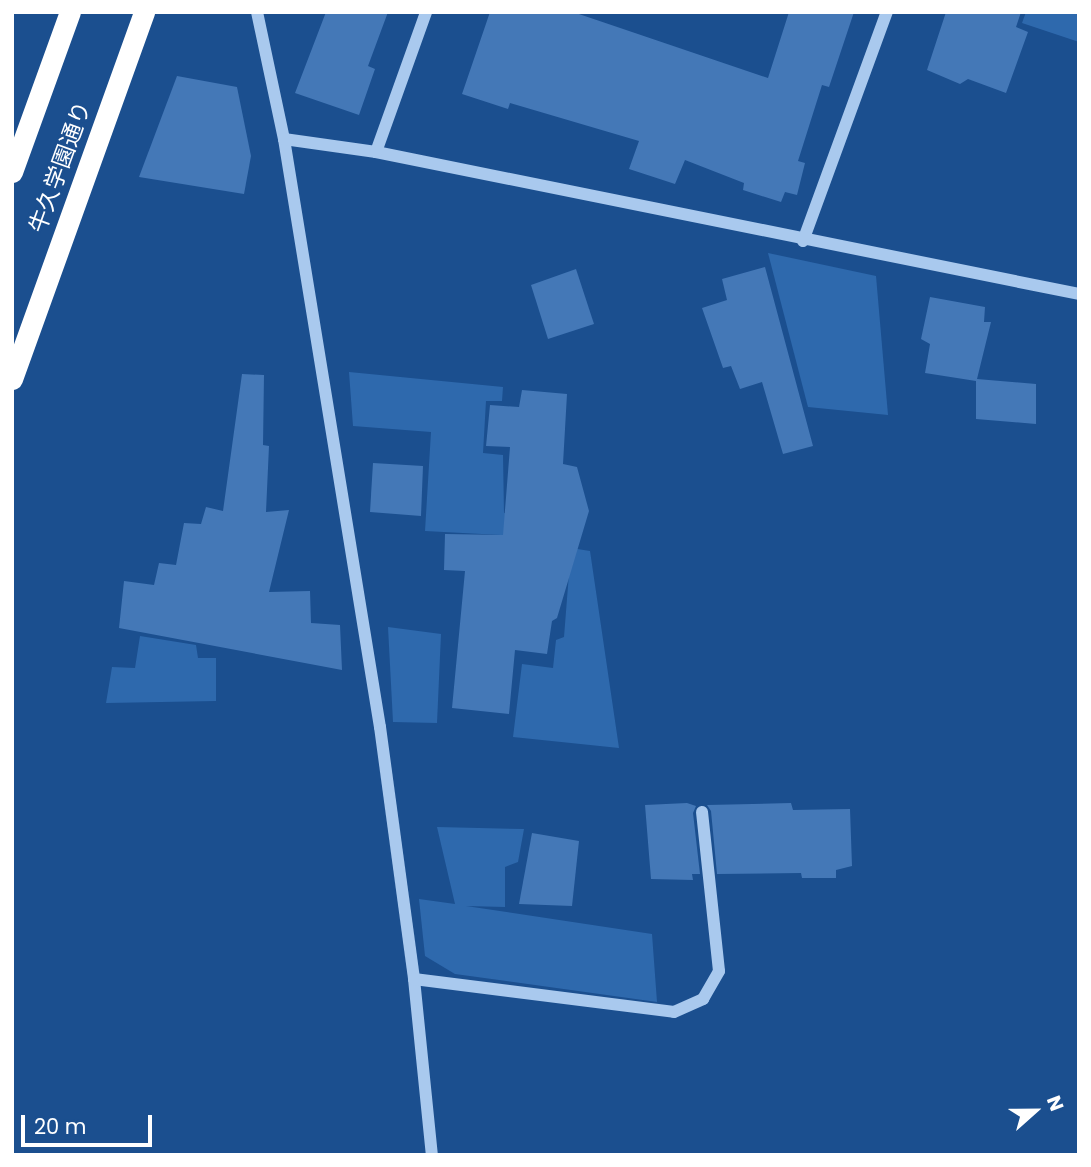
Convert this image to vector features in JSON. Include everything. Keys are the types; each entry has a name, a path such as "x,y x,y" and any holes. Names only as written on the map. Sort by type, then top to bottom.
{"highway":[{"name":"牛久学園通り","path":"12,172 70,12"},
{"name":"牛久学園通り","path":"12,379 144,12"}],"street":[{"path":"257,12 284,139 380,727 414,979 432,1155"},
{"path":"376,152 426,12"},
{"path":"803,241 887,12"},
{"path":"284,139 376,152 803,241 1079,294"},
{"path":"414,979 674,1012 703,999 719,971 702,812"}],"shaded area":[{"path":"1026,12 1079,12 1079,42 1022,23"},
{"path":"768,253 876,276 888,415 808,407"},
{"path":"349,372 503,387 502,401 486,401 483,453 503,455 504,513 554,517 557,538 425,531 431,432 353,426"},
{"path":"571,548 590,551 619,748 513,737 522,664 553,668 556,640 564,637"},
{"path":"388,627 441,634 437,723 393,722"},
{"path":"140,636 196,645 198,658 216,658 216,701 106,703 112,667 135,668"},
{"path":"437,827 524,829 518,862 505,867 505,907 466,906 652,934 657,1002 455,974 425,956 419,899 455,904"}],"building":[{"path":"326,12 388,12 368,66 375,69 359,115 295,93"},
{"path":"490,12 573,12 768,78 789,12 854,12 829,87 822,85 798,161 805,163 797,195 785,192 781,202 743,190 744,183 685,160 675,184 629,169 639,141 510,103 508,109 462,94"},
{"path":"946,12 1021,12 1016,27 1028,32 1006,93 968,79 960,84 927,70"},
{"path":"177,76 237,87 251,156 244,194 139,177"},
{"path":"765,267 813,446 783,454 762,382 740,389 731,366 723,368 702,308 727,300 722,279"},
{"path":"576,269 594,324 548,339 531,285"},
{"path":"930,297 985,307 984,322 991,322 977,379 1036,384 1036,424 976,419 976,381 925,373 930,344 921,339"},
{"path":"242,374 264,375 263,445 269,446 266,512 289,510 269,592 310,591 311,623 340,625 342,670 119,628 124,581 154,585 159,563 176,565 184,523 201,524 206,507 223,511"},
{"path":"522,390 567,394 563,464 577,467 589,511 557,618 552,621 547,654 515,650 509,714 452,708 465,571 444,570 445,534 503,535 510,447 486,446 490,405 519,407"},
{"path":"373,463 423,466 421,516 370,512"},
{"path":"687,803 696,806 693,813 700,874 692,874 693,880 651,879 645,805"},
{"path":"791,803 793,810 850,809 852,866 836,870 836,878 802,878 801,873 717,874 711,811 707,805"},
{"path":"532,833 579,841 572,906 519,904"}]}
